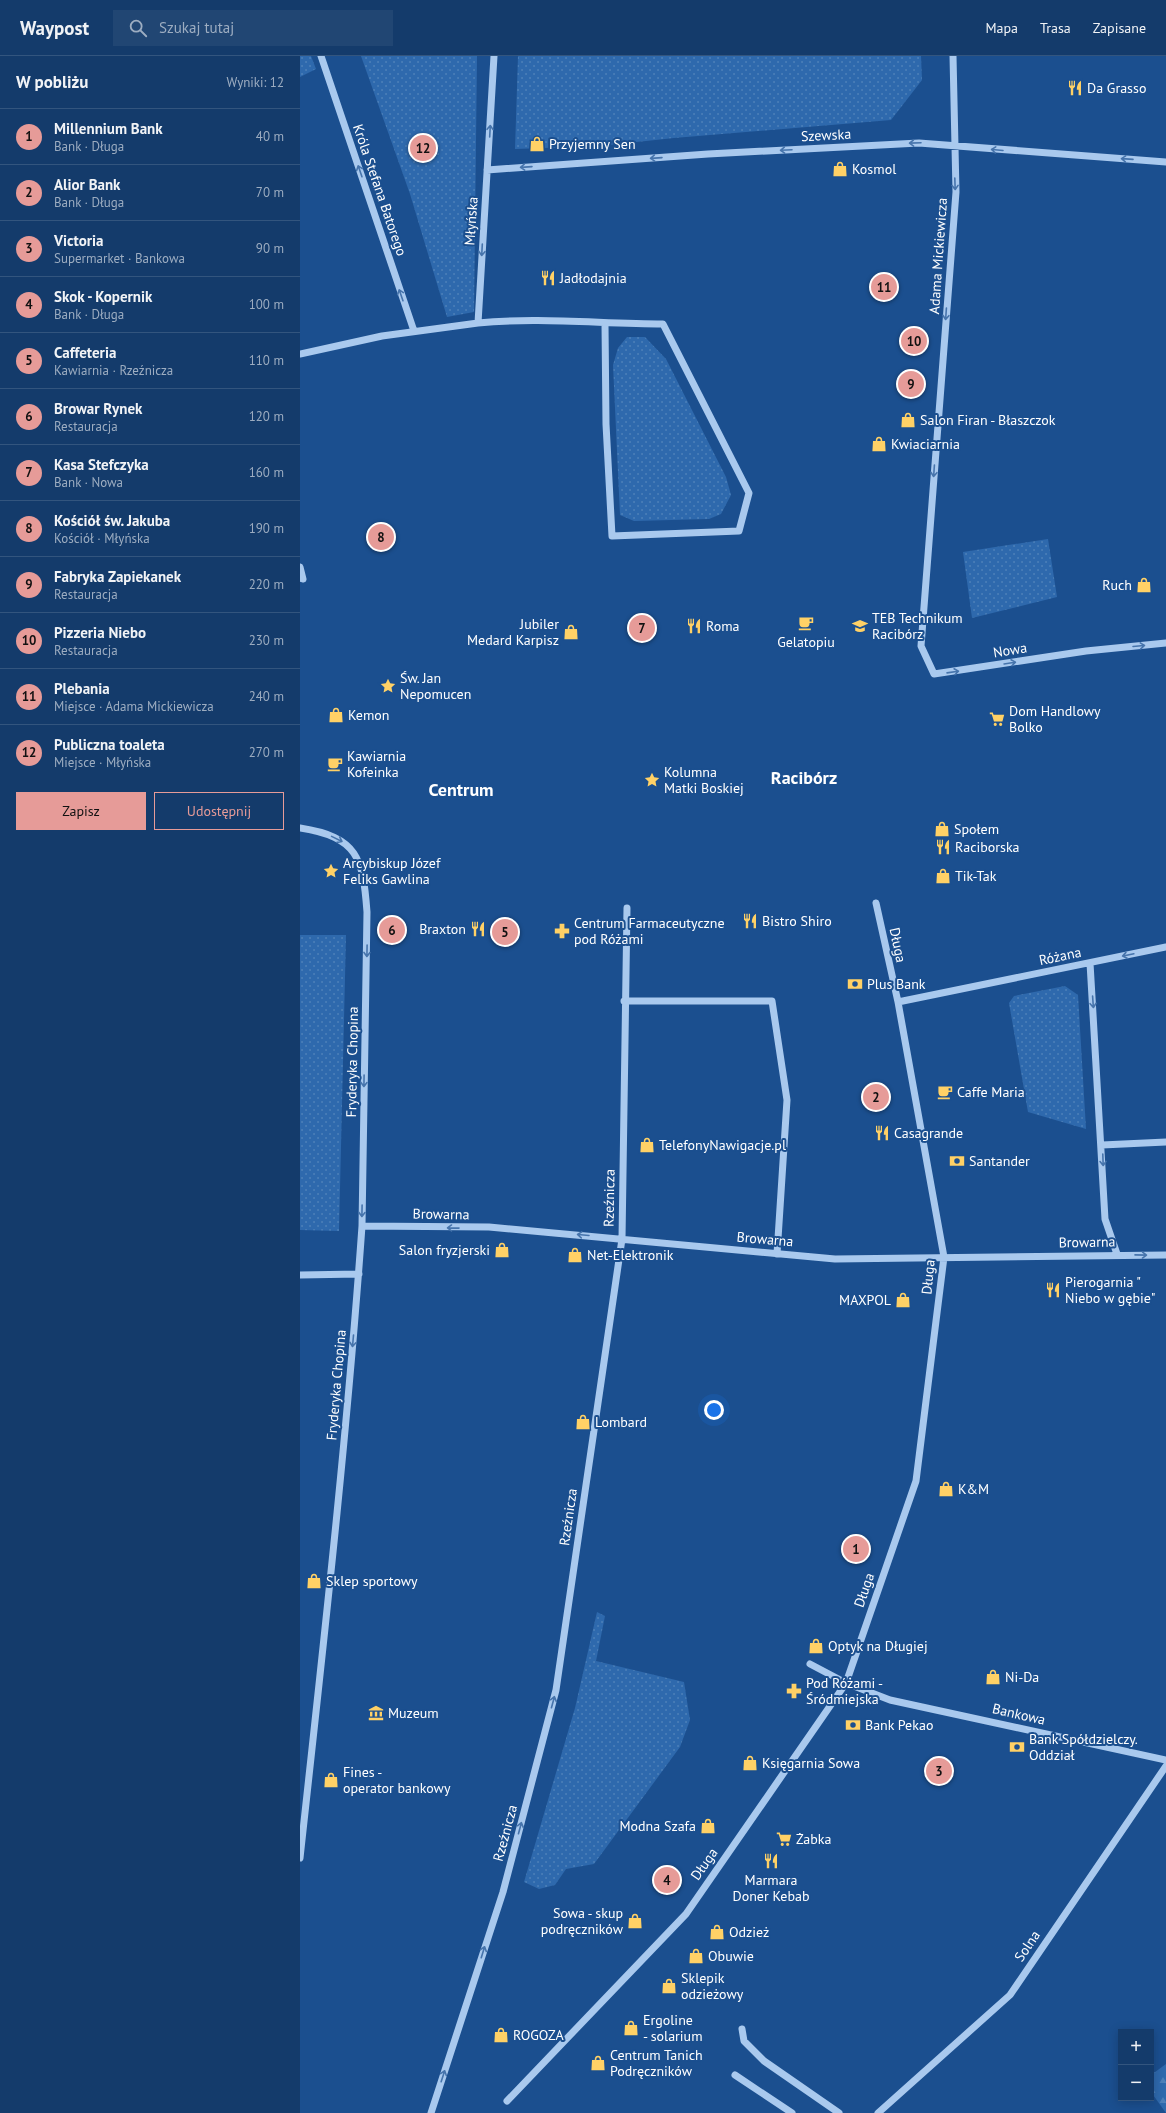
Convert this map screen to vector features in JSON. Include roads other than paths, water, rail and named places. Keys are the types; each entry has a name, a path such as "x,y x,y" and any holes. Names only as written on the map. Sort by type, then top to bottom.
{"street":[{"name":"Króla Stefana Batorego","path":"321,56 414,332"},
{"name":"Młyńska","path":"478,323 494,56"},
{"name":"Adama Mickiewicza","path":"924,600 956,192 953,56"},
{"name":"Szewska","path":"487,170 708,154 912,143 1166,162"},
{"path":"300,354 414,332 508,320 604,324 663,324 749,494 740,531 612,536 606,424 604,324"},
{"path":"300,567 303,578 300,578"},
{"name":"Nowa","path":"924,600 921,646 934,674 1086,651 1166,643"},
{"name":"Fryderyka Chopina","path":"300,828 325,833 347,844 361,866 367,912 362,1226 359,1274 338,1516 300,1858"},
{"name":"Długa","path":"507,2101 686,1914 846,1683 916,1481 944,1257 898,1002 876,903"},
{"name":"Rzeźnicza","path":"431,2113 503,1892 556,1690 622,1238 626,908"},
{"name":"Różana","path":"898,1002 959,991 1166,947"},
{"path":"1090,963 1102,1145 1105,1219 1117,1254"},
{"path":"624,1001 772,1001 786,1100 777,1254"},
{"path":"1102,1145 1166,1142"},
{"name":"Browarna","path":"362,1226 489,1227 622,1238 777,1254 836,1258 875,1259 1117,1254 1166,1255"},
{"path":"300,1275 359,1274"},
{"name":"Bankowa","path":"810,1664 846,1683 890,1700 1166,1760"},
{"name":"Solna","path":"878,2113 1010,1995 1166,1766"},
{"path":"742,2029 744,2041 764,2061 839,2113"},
{"path":"735,2075 792,2113"}],"place":[{"name":"Da Grasso","path":"1075,88"},
{"name":"Przyjemny Sen","path":"537,144"},
{"name":"Publiczna toaleta","path":"423,148"},
{"name":"Kosmol","path":"840,169"},
{"name":"Jadłodajnia","path":"548,278"},
{"name":"Plebania","path":"884,287"},
{"name":"Pizzeria Niebo","path":"914,341"},
{"name":"Fabryka Zapiekanek","path":"911,384"},
{"name":"Salon Firan - Błaszczok","path":"908,420"},
{"name":"Kwiaciarnia","path":"879,444"},
{"name":"Kościół św. Jakuba","path":"381,537"},
{"name":"Ruch","path":"1144,585"},
{"name":"Gelatopiu","path":"806,623"},
{"name":"Roma","path":"694,626"},
{"name":"TEB Technikum Racibórz","path":"860,626"},
{"name":"Kasa Stefczyka","path":"642,628"},
{"name":"Jubiler Medard Karpisz","path":"571,632"},
{"name":"Św. Jan Nepomucen","path":"388,686"},
{"name":"Kemon","path":"336,715"},
{"name":"Dom Handlowy Bolko","path":"997,719"},
{"name":"Kawiarnia Kofeinka","path":"335,764"},
{"name":"Kolumna Matki Boskiej","path":"652,780"},
{"name":"Społem","path":"942,829"},
{"name":"Raciborska","path":"943,847"},
{"name":"Arcybiskup Józef Feliks Gawlina","path":"331,871"},
{"name":"Tik-Tak","path":"943,876"},
{"name":"Bistro Shiro","path":"750,921"},
{"name":"Braxton","path":"478,929"},
{"name":"Browar Rynek","path":"392,930"},
{"name":"Centrum Farmaceutyczne pod Różami","path":"562,931"},
{"name":"Caffeteria","path":"505,932"},
{"name":"Plus Bank","path":"855,984"},
{"name":"Caffe Maria","path":"945,1092"},
{"name":"Alior Bank","path":"876,1097"},
{"name":"Casagrande","path":"882,1133"},
{"name":"TelefonyNawigacje.pl","path":"647,1145"},
{"name":"Santander","path":"957,1161"},
{"name":"Salon fryzjerski","path":"502,1250"},
{"name":"Net-Elektronik","path":"575,1255"},
{"name":"Pierogarnia \" Niebo w gębie\"","path":"1053,1290"},
{"name":"MAXPOL","path":"903,1300"},
{"name":"Lombard","path":"583,1422"},
{"name":"K&M","path":"946,1489"},
{"name":"Millennium Bank","path":"856,1549"},
{"name":"Sklep sportowy","path":"314,1581"},
{"name":"Optyk na Długiej","path":"816,1646"},
{"name":"Ni-Da","path":"993,1677"},
{"name":"Pod Różami - Śródmiejska","path":"794,1691"},
{"name":"Muzeum","path":"376,1713"},
{"name":"Bank Pekao","path":"853,1725"},
{"name":"Bank Spółdzielczy. Oddział","path":"1017,1747"},
{"name":"Księgarnia Sowa","path":"750,1763"},
{"name":"Victoria","path":"939,1771"},
{"name":"Fines - operator bankowy","path":"331,1780"},
{"name":"Modna Szafa","path":"708,1826"},
{"name":"Żabka","path":"784,1839"},
{"name":"Marmara Doner Kebab","path":"771,1861"},
{"name":"Skok - Kopernik","path":"667,1880"},
{"name":"Sowa - skup podręczników","path":"635,1921"},
{"name":"Odzież","path":"717,1932"},
{"name":"Obuwie","path":"696,1956"},
{"name":"Sklepik odzieżowy","path":"669,1986"},
{"name":"Ergoline - solarium","path":"631,2028"},
{"name":"ROGOZA","path":"501,2035"},
{"name":"Centrum Tanich Podręczników","path":"598,2063"}],"district":[{"name":"Racibórz","path":"804,777"},
{"name":"Centrum","path":"461,789"}]}
